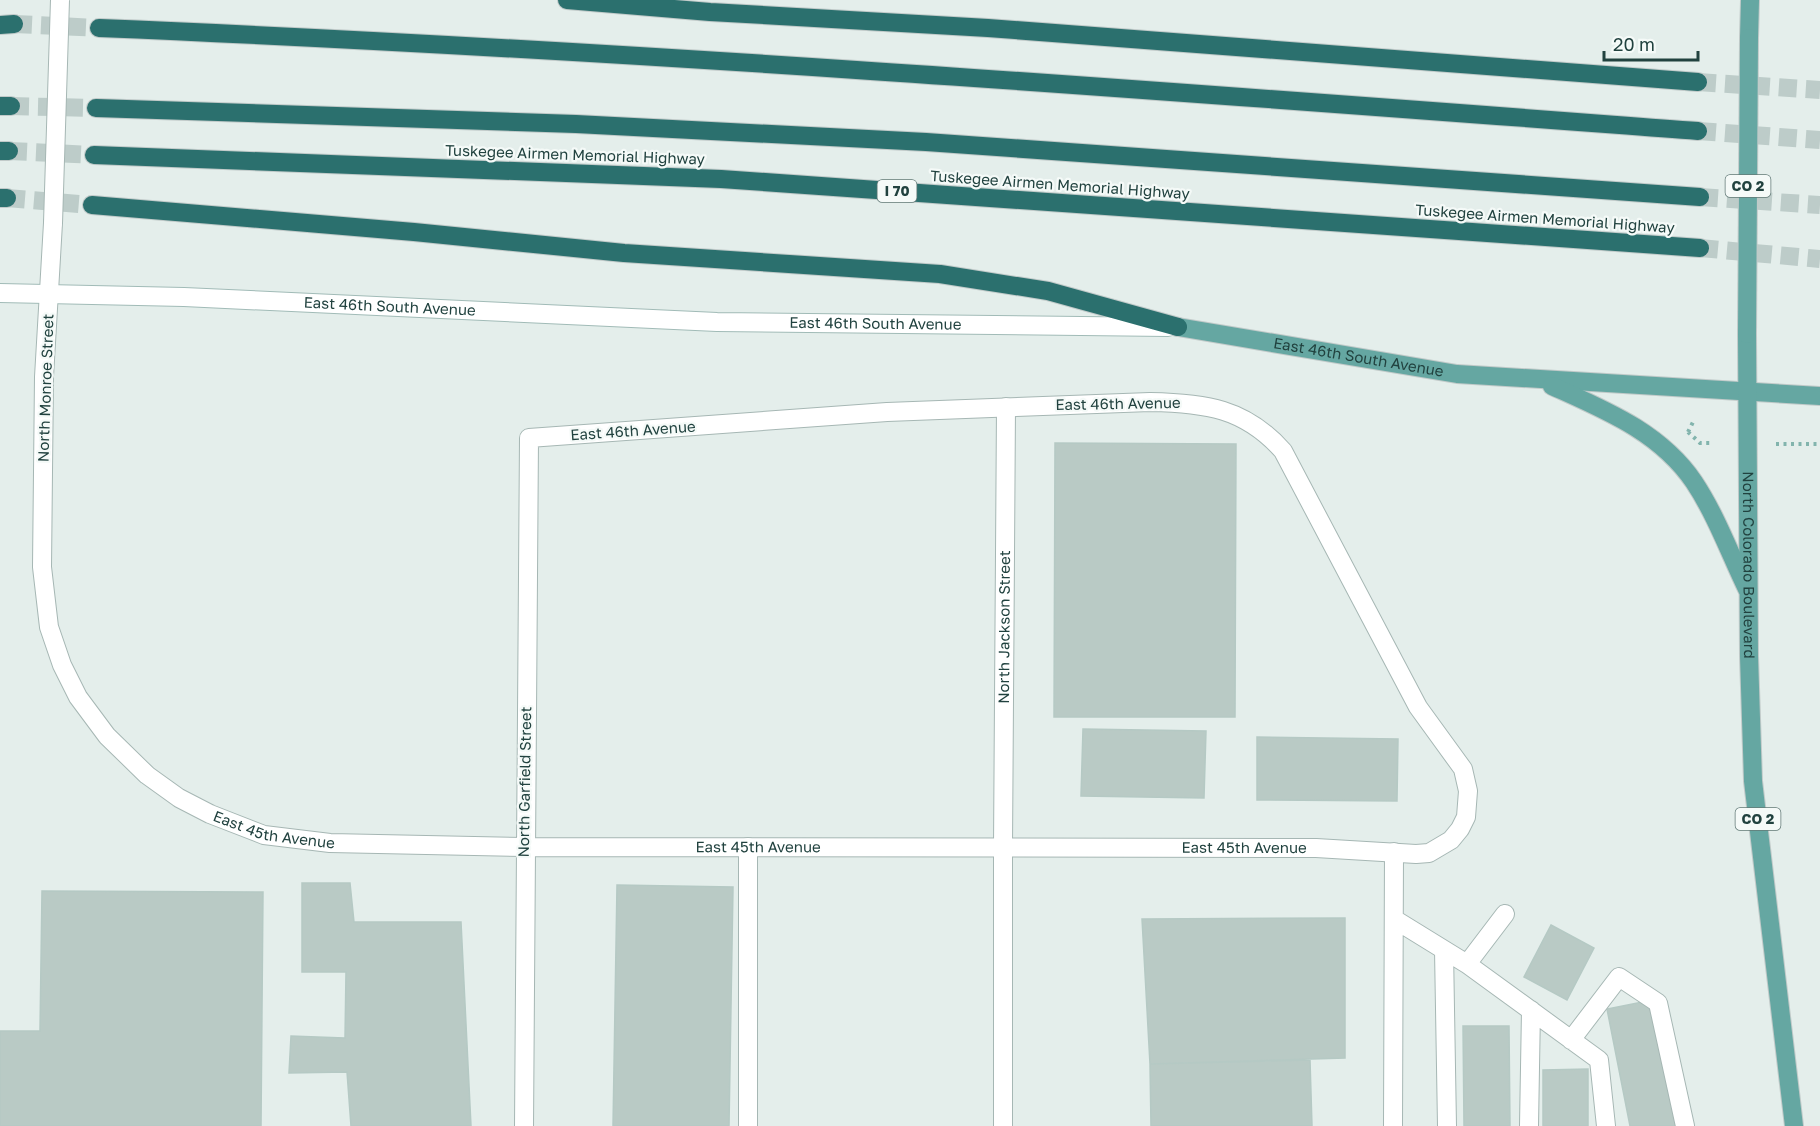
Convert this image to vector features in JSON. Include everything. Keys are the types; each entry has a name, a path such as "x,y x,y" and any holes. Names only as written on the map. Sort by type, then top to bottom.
{"highway":[{"path":"567,0 710,12 988,28 1698,82"},
{"path":"99,28 394,40 642,55 1698,131"},
{"path":"96,108 576,124 926,142 1700,197"},
{"name":"Tuskegee Airmen Memorial Highway","path":"94,154 721,179 1700,248"},
{"path":"92,205 414,231 624,253 940,274 1048,291 1179,327"}],"main road":[{"name":"North Colorado Boulevard","path":"1750,0 1747,393 1754,781 1794,1126"},
{"name":"East 46th South Avenue","path":"1179,327 1396,366 1542,381 1820,396"},
{"path":"1542,381 1611,413 1645,433 1683,467 1705,499 1749,594"}],"street":[{"name":"North Monroe Street","path":"60,0 44,378 42,567 49,627 62,665 78,697 123,755"},
{"name":"East 46th South Avenue","path":"0,293 216,298 717,322 1179,327"},
{"name":"East 46th Avenue","path":"529,438 887,412 1006,407 1187,402 1235,414 1268,434 1296,471 1418,707 1455,758 1467,779 1468,804 1466,817 1460,829 1440,848 1429,853 1416,854"},
{"name":"North Jackson Street","path":"1004,1126 1006,407"},
{"name":"North Garfield Street","path":"524,1126 529,438"},
{"name":"East 45th Avenue","path":"123,755 179,798 210,814 264,835 330,843 525,846 1316,848 1416,854"},
{"path":"748,846 748,1126"},
{"path":"1393,1126 1394,852"},
{"path":"1467,964 1505,915"},
{"path":"1394,919 1467,964 1599,1060 1606,1126"},
{"path":"1444,950 1447,1126"},
{"path":"1571,1040 1619,977 1658,1003 1685,1126"},
{"path":"1529,1126 1531,1010"}],"path":[{"path":"1688,432 1700,443 1710,443"},
{"path":"1776,444 1818,444"}],"building":[{"path":"1055,443 1236,444 1235,717 1054,717"},
{"path":"1083,729 1206,731 1204,798 1081,796"},
{"path":"1257,737 1398,739 1397,801 1257,800"},
{"path":"302,883 350,883 354,922 461,922 471,1126 351,1126 347,1072 289,1073 291,1036 345,1038 346,972 302,972"},
{"path":"617,885 733,887 729,1126 613,1126"},
{"path":"42,891 263,892 261,1126 0,1126 0,1031 40,1031"},
{"path":"1345,918 1345,1058 1150,1064 1142,919"},
{"path":"1551,925 1594,948 1567,1000 1524,977"},
{"path":"1653,1000 1677,1126 1630,1126 1607,1009"},
{"path":"1463,1026 1509,1026 1510,1126 1464,1126"},
{"path":"1310,1060 1312,1126 1151,1126 1150,1064"},
{"path":"1588,1069 1588,1126 1543,1126 1543,1070"}],"tunnel":[{"path":"14,24 99,28"},
{"path":"1698,82 1820,90"},
{"path":"11,106 96,108"},
{"path":"1698,131 1820,140"},
{"path":"9,151 94,155"},
{"path":"1700,197 1820,205"},
{"path":"7,198 92,205"},
{"path":"1700,248 1820,259"}]}
